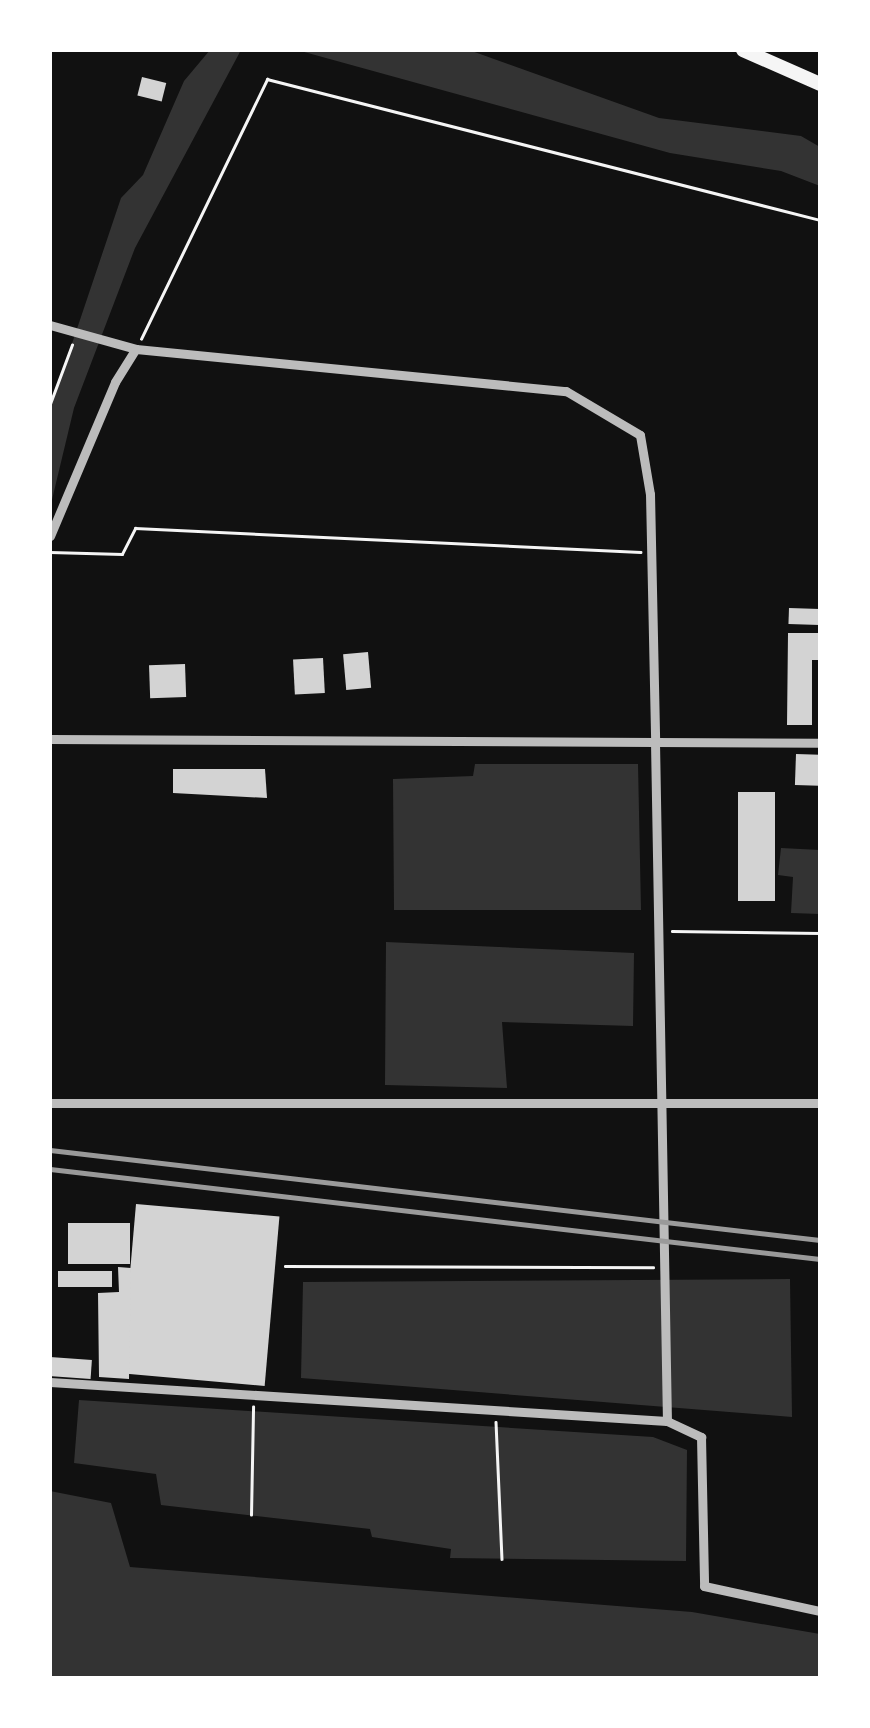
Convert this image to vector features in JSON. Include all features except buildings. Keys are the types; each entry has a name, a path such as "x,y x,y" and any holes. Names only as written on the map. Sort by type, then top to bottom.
{"main road":[{"path":"743,50 820,84"}],"street":[{"path":"50,325 136,350 566,391 640,435 651,552 667,1421"},
{"path":"50,536 115,382 136,350"},
{"path":"50,738 820,743"},
{"path":"50,1102 820,1103"},
{"path":"50,1382 667,1421 701,1436 704,1586 820,1611"}],"path":[{"path":"136,350 267,79 820,220"},
{"path":"50,404 77,333"},
{"path":"50,552 122,554 135,528 651,552"},
{"path":"658,931 820,933"},
{"path":"285,1266 664,1267"},
{"path":"251,1515 253,1395"},
{"path":"495,1410 502,1559"}],"shaded area":[{"path":"210,50 241,50 135,248 74,408 50,508 50,409 121,198 143,175 184,81"},
{"path":"297,50 469,50 659,118 801,136 820,147 820,186 781,171 670,153"},
{"path":"475,764 638,764 641,910 394,910 393,779 473,776"},
{"path":"781,848 820,850 820,914 791,913 793,877 778,875"},
{"path":"386,942 634,953 633,1026 502,1022 507,1088 385,1085"},
{"path":"790,1279 792,1417 301,1378 303,1282"},
{"path":"79,1400 653,1437 687,1450 686,1561 450,1558 451,1549 372,1537 370,1529 161,1505 156,1474 74,1463"},
{"path":"50,1491 111,1503 130,1567 692,1612 820,1634 820,1678 50,1678"}],"railway":[{"path":"50,1150 820,1240"},
{"path":"50,1169 820,1259"}]}
